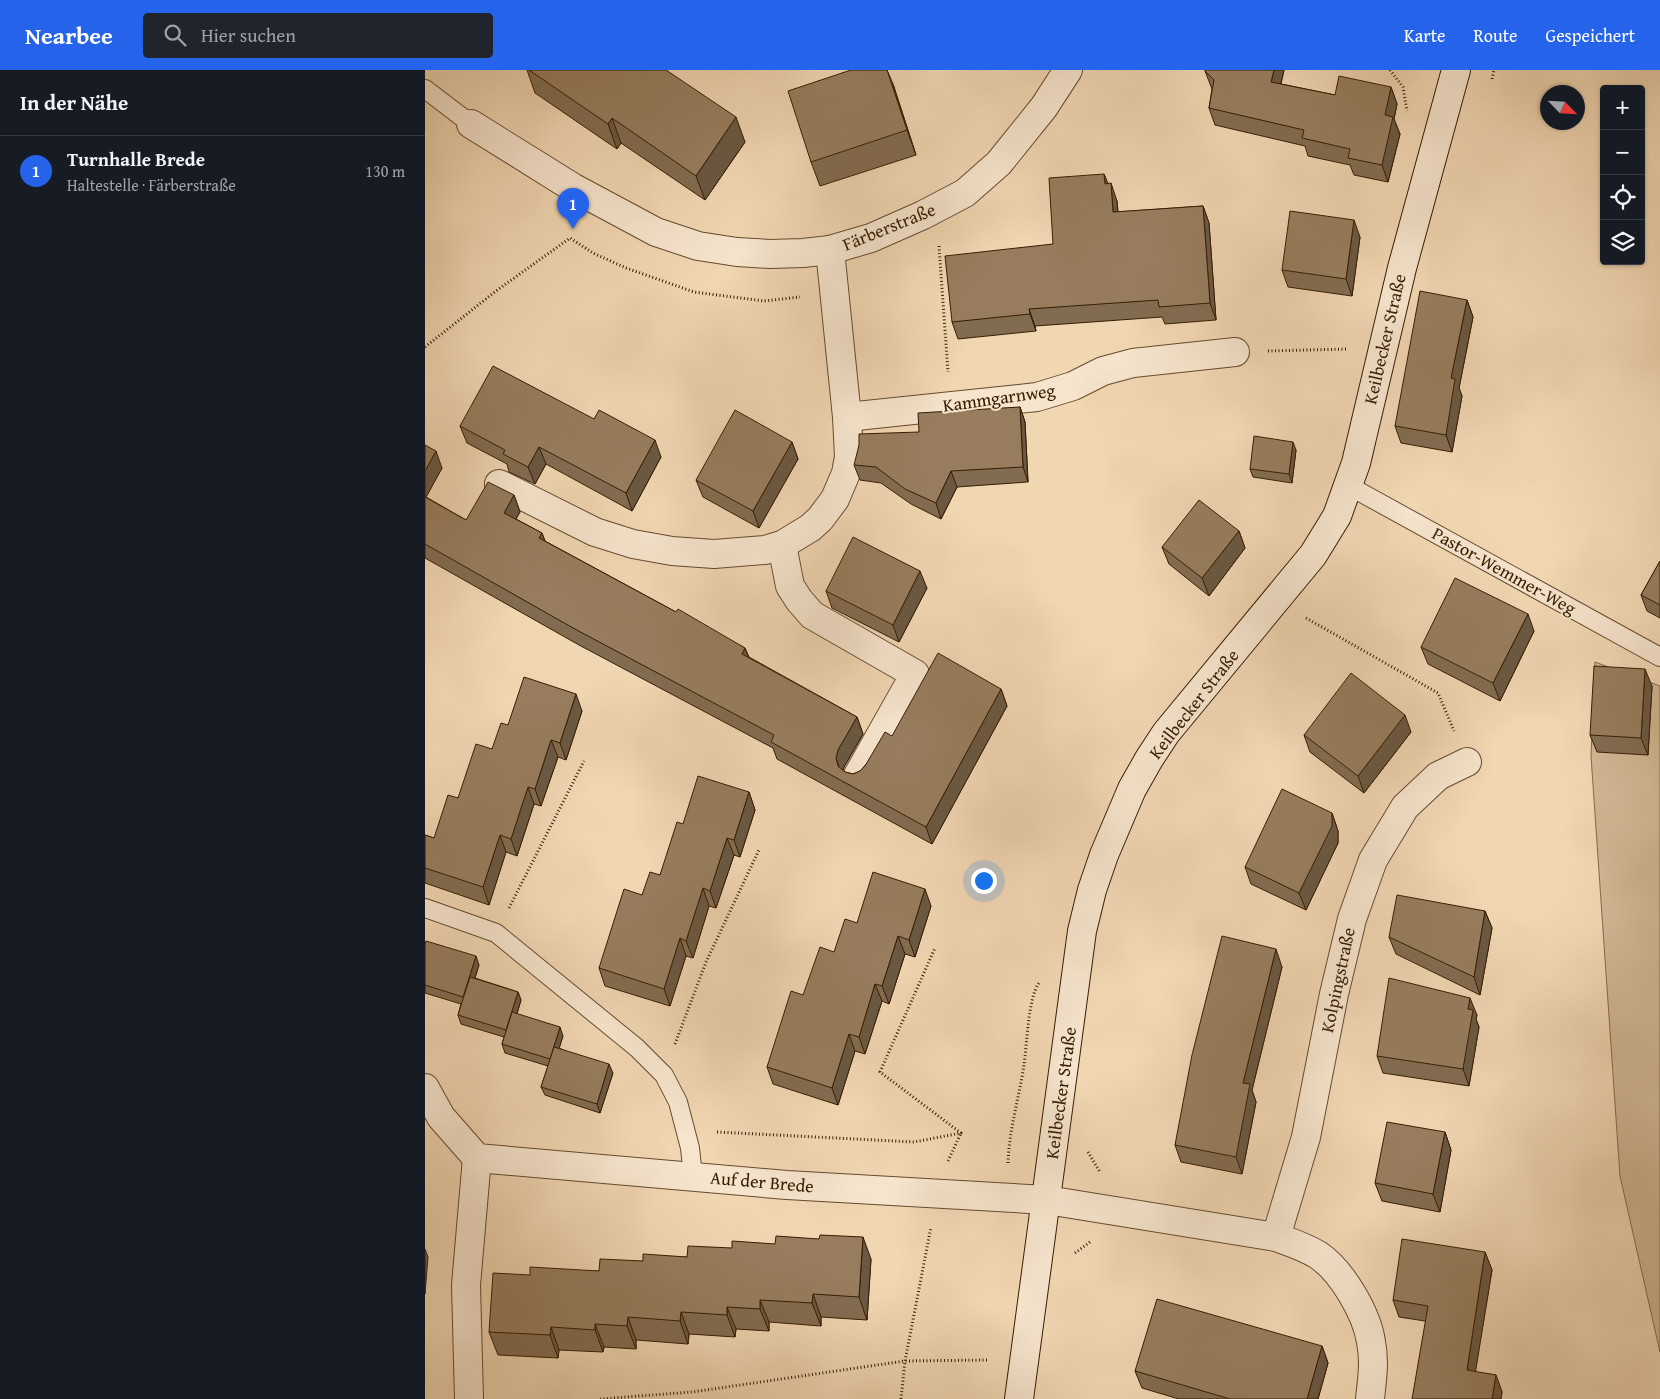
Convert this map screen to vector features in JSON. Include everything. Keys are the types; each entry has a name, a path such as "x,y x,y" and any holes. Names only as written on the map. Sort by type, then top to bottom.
{"street":[{"name":"Färberstraße","path":"471,124 572,187 656,232 698,246 737,252 778,254 831,250 871,238 923,215 965,193 999,163 1044,107 1068,70"},
{"name":"Keilbecker Straße","path":"1019,1399 1083,931 1092,890 1104,854 1132,789 1166,733 1313,555 1337,516 1349,486 1360,446 1402,268 1457,70"},
{"path":"499,484 595,532 633,544 672,551 714,554 765,550 782,545 798,536 820,520 835,500 846,473 849,457 831,250"},
{"name":"Kammgarnweg","path":"847,418 1037,396 1073,386 1103,370 1133,363 1235,352"},
{"path":"782,545 790,586 812,615 915,674 858,774"},
{"name":"Kolpingstraße","path":"1276,1237 1306,1138 1334,994 1352,919 1373,860 1405,807 1438,776 1467,762"},
{"path":"425,1088 441,1117 477,1158 466,1285 469,1399"},
{"name":"Auf der Brede","path":"477,1158 787,1185 1047,1200"},
{"path":"1047,1200 1276,1237 1298,1245 1319,1256 1347,1285 1365,1317 1371,1341 1373,1364 1370,1399"}],"lane":[{"path":"425,90 471,124"},
{"name":"Pastor-Wemmer-Weg","path":"1349,486 1660,657"},
{"path":"425,908 496,933 637,1048 664,1075 678,1102 690,1148 693,1176"}],"path":[{"path":"425,347 570,238 593,252 643,276 694,292 765,301 835,295"},
{"path":"939,243 950,405"},
{"path":"1235,352 1383,348"},
{"path":"1276,601 1438,693 1467,762"},
{"path":"496,933 584,761"},
{"path":"664,1075 705,962 759,850"},
{"path":"686,1131 914,1142 961,1133 880,1072 935,948"},
{"path":"1087,1150 1097,1170 1103,1176"},
{"path":"901,1399 905,1361 937,1194"},
{"path":"1071,1260 1075,1253 1091,1241"},
{"path":"599,1399 692,1392 905,1361 993,1359"}],"shaded area":[{"path":"1595,662 1660,686 1660,1352 1620,1176 1591,756"}],"building":[{"path":"529,70 666,70 736,117 696,176 612,118 608,124"},
{"path":"851,70 887,70 907,130 811,162 788,91"},
{"path":"1205,70 1274,70 1271,82 1335,95 1339,76 1391,87 1385,115 1393,117 1382,165 1348,158 1350,149 1302,138 1304,130 1209,108 1214,80"},
{"path":"1104,174 1105,184 1111,183 1113,212 1203,206 1210,303 1159,307 1158,300 1029,309 1030,314 952,322 945,256 1053,244 1049,178"},
{"path":"1290,211 1354,220 1346,279 1282,270"},
{"path":"1420,291 1467,300 1451,378 1455,379 1446,435 1395,426"},
{"path":"493,366 594,419 599,410 655,440 626,493 539,447 528,467 503,454 505,450 460,426"},
{"path":"1020,407 1023,467 951,471 936,503 905,489 876,467 854,465 859,445 859,434 919,432 918,413"},
{"path":"735,410 792,442 753,511 696,480"},
{"path":"1254,436 1293,442 1289,474 1250,469"},
{"path":"425,445 436,451 425,471"},
{"path":"488,482 514,495 504,513 542,533 539,538 676,612 678,609 745,648 742,654 857,717 838,750 836,758 838,766 845,772 853,774 860,771 865,766 885,732 892,736 938,653 1001,689 926,827 771,742 774,735 573,628 425,544 425,497 466,520"},
{"path":"1199,500 1239,531 1202,578 1162,547"},
{"path":"853,537 920,571 893,625 826,591"},
{"path":"1660,561 1660,605 1641,595"},
{"path":"1455,578 1528,614 1493,683 1421,647"},
{"path":"1594,666 1645,669 1641,738 1590,735"},
{"path":"1351,673 1405,715 1358,776 1304,735"},
{"path":"524,677 576,694 560,743 551,740 535,789 528,787 511,839 500,835 483,887 425,868 425,835 434,838 448,795 458,798 476,744 492,749 501,723 508,725"},
{"path":"698,776 749,792 734,840 727,838 710,891 703,888 686,941 680,938 664,989 599,968 624,889 642,895 650,872 660,875 677,822 683,824"},
{"path":"1282,789 1332,813 1332,826 1299,893 1245,867"},
{"path":"873,872 925,889 909,940 898,936 882,986 875,984 859,1037 849,1034 832,1088 767,1067 791,991 803,995 820,947 834,952 845,919 857,923"},
{"path":"1397,895 1485,911 1474,977 1389,937"},
{"path":"1222,936 1276,949 1243,1083 1250,1084 1236,1157 1175,1145 1192,1055"},
{"path":"426,941 476,956 463,997 425,985"},
{"path":"470,977 518,992 506,1030 458,1015"},
{"path":"1389,978 1470,998 1468,1009 1473,1010 1463,1069 1377,1056"},
{"path":"512,1012 560,1027 550,1059 502,1044"},
{"path":"554,1047 609,1064 597,1104 541,1087"},
{"path":"1387,1122 1445,1132 1433,1194 1375,1183"},
{"path":"820,1235 863,1237 859,1297 813,1294 812,1303 760,1300 760,1309 727,1307 727,1315 681,1312 680,1321 628,1317 627,1326 595,1324 595,1330 551,1327 550,1335 489,1332 493,1273 530,1275 530,1267 599,1271 600,1259 643,1261 643,1254 687,1257 688,1246 732,1248 732,1241 775,1244 776,1236 819,1239"},
{"path":"1402,1239 1485,1252 1467,1370 1496,1375 1492,1399 1412,1399 1428,1306 1393,1300"},
{"path":"1157,1299 1322,1346 1307,1399 1230,1399 1135,1371"}],"place":[{"name":"Turnhalle Brede","path":"573,229"}]}
